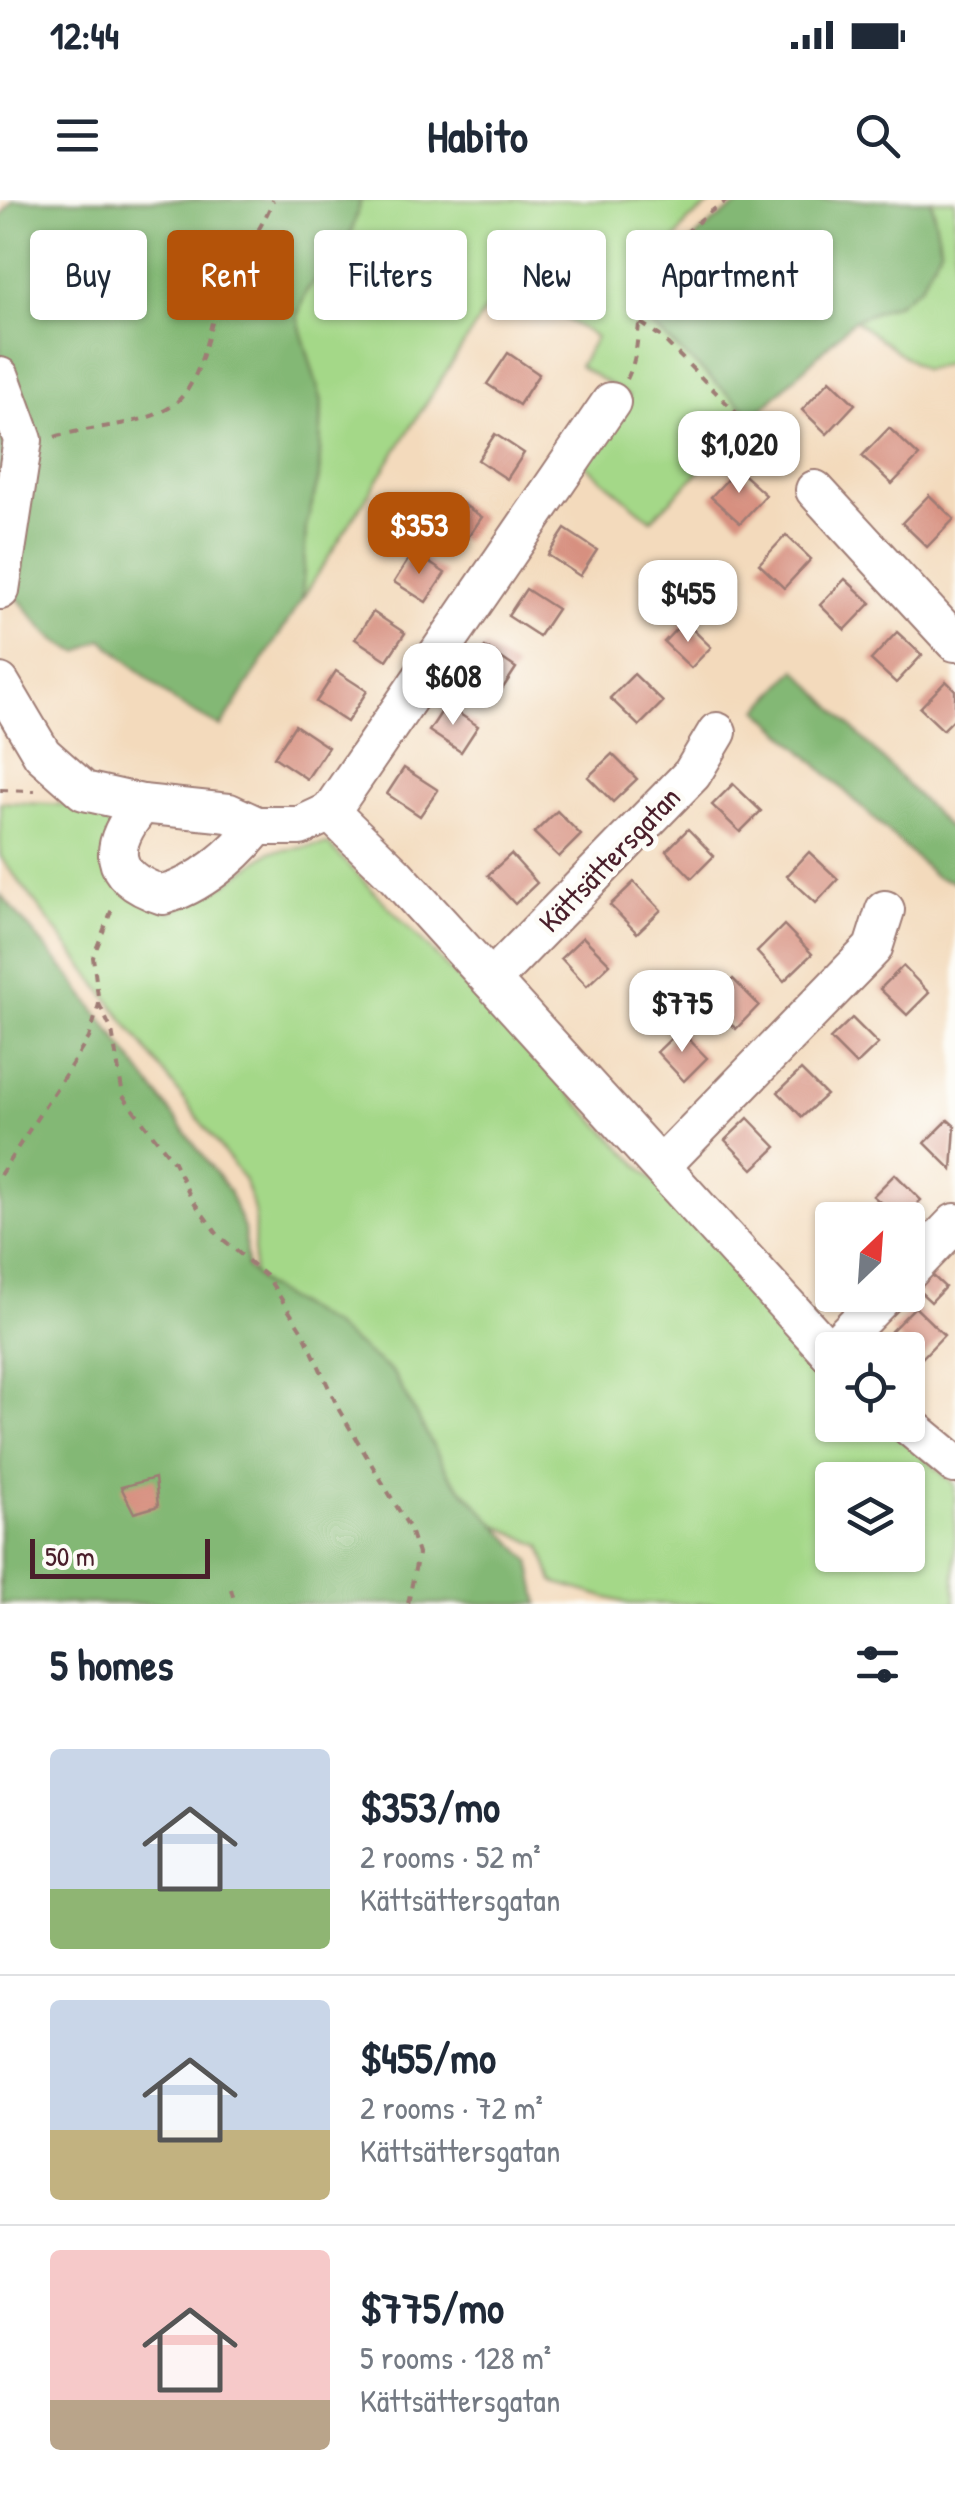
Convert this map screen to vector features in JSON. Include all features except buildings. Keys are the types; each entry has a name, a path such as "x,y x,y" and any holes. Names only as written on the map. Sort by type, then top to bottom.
{"street":[{"path":"0,377 22,444 0,590"},
{"path":"0,683 42,754 84,791 142,804 229,813 256,826 300,826 330,812 611,402"},
{"path":"815,490 955,642"},
{"name":"Kättsättersgatan","path":"491,980 692,774 717,732"},
{"path":"142,804 117,839 116,852 129,880 163,895 181,890 244,842 256,826"},
{"path":"330,812 396,876 815,1336"},
{"path":"661,1166 873,948 885,910"},
{"path":"925,1254 955,1223"},
{"path":"851,1332 869,1312"},
{"path":"925,1439 955,1464"}],"path":[{"path":"22,444 162,412 183,399 210,338 218,303 260,234 274,200"},
{"path":"611,402 635,364 650,284 702,216 728,200"},
{"path":"641,323 660,336 815,490"},
{"path":"129,880 121,886 93,956 98,1004 112,1031 122,1096 174,1162 191,1198 218,1235 268,1278 305,1336 339,1410 409,1527 418,1554 408,1604"},
{"path":"0,1175 82,1055 98,1004"},
{"path":"231,1589 235,1604"}],"green space":[{"path":"13,200 361,200 352,230 314,230 314,281 297,316 322,402 319,477 306,527 302,599 221,727 175,702 102,639 79,652 65,646 44,630 0,581 0,218"},
{"path":"361,200 716,200 682,230 626,230 626,320 651,320 650,324 754,417 651,520 583,463 629,396 579,366 596,337 567,320 606,320 606,230 487,230 487,307 302,599 306,527 319,477 322,402 296,318 307,290 314,281 314,320 467,320 467,230 351,230"},
{"path":"747,200 931,200 941,248 920,287 898,303 854,320 754,417 650,324 651,320 833,320 833,230 704,230"},
{"path":"931,200 955,200 955,362 923,370 854,320 898,303 935,214"},
{"path":"796,669 955,835 955,882 936,877 759,710"},
{"path":"0,802 119,807 125,889 171,912 223,886 270,852 328,844 760,1291 815,1354 815,1442 908,1442 955,1485 955,1604 629,1604 553,1582 541,1546 479,1517 253,1284 255,1213 244,1179 0,856"},
{"path":"0,894 70,976 229,1191 244,1229 247,1268 265,1286 331,1325 393,1373 449,1475 530,1561 539,1604 0,1604"}]}
